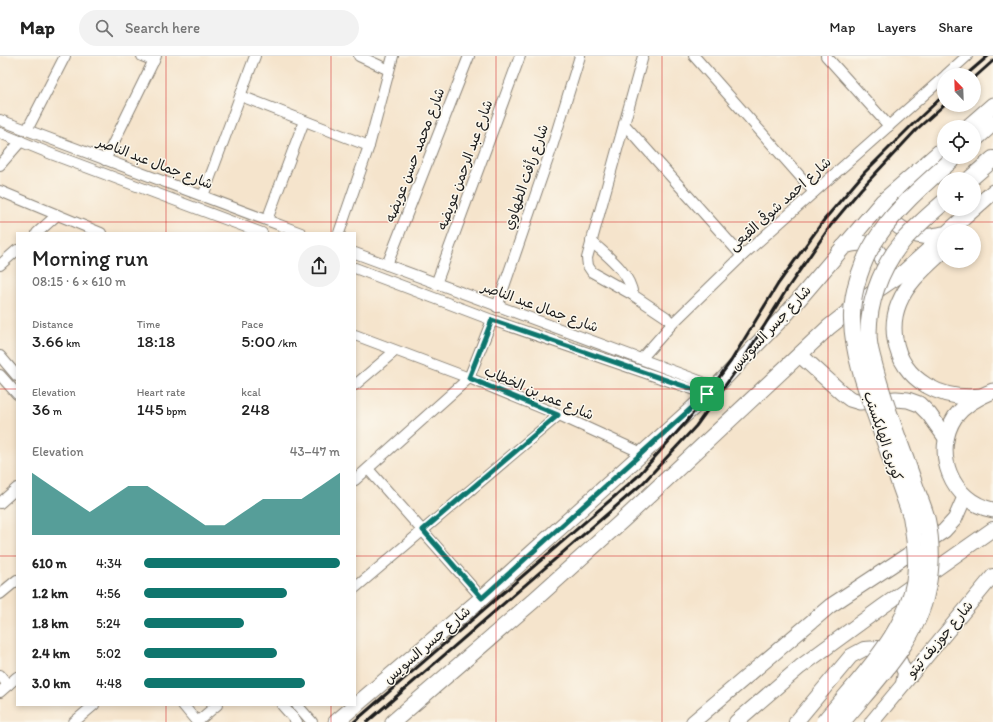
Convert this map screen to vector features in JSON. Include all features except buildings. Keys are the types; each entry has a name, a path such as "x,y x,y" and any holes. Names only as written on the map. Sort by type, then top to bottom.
{"highway":[{"path":"981,134 993,123"},
{"path":"978,172 993,159"},
{"name":"كوبرى الهايكستب","path":"824,722 893,638 904,615 912,591 916,566 916,541 911,516 860,371 851,319 856,285 865,259 878,235 912,195 947,164"},
{"name":"كوبرى الهايكستب","path":"842,722 897,654 911,634 921,613 927,590 931,566 930,543 926,519 880,387 869,342 870,315 875,290 885,267 902,242 937,208"}],"main road":[{"path":"976,120 993,105"},
{"name":"شارع جسر السويس","path":"356,705 482,598 712,391 788,312 882,202 937,154"},
{"path":"981,203 993,192"},
{"path":"882,202 891,219 905,231 923,236 937,235"},
{"path":"957,224 966,216"},
{"path":"393,722 532,602 623,520 848,312 904,272 937,242"},
{"path":"842,247 851,243 860,243 870,245 877,250 883,258 886,267 888,283"},
{"path":"937,257 913,280 902,296 898,305 894,324 896,344 908,370 914,377 929,387 954,396 973,397 988,394"},
{"path":"800,355 850,399 860,402 896,399 908,400 919,404 929,414 946,438"},
{"path":"988,394 972,401 963,408 953,422 946,438 945,455 948,471 953,482 965,496 978,505 993,510"},
{"path":"693,722 830,606 944,531 955,519 965,496"},
{"path":"736,722 806,662 993,529"},
{"name":"شارع جوزيف تيتو","path":"872,722 993,576"},
{"name":"شارع جوزيف تيتو","path":"796,722 851,656 864,648 879,648 893,654 899,659 905,673 903,684"},
{"name":"شارع جسر السويس","path":"336,722 355,706"}],"street":[{"path":"27,130 65,56"},
{"path":"105,160 155,59 142,56"},
{"path":"203,196 255,56"},
{"path":"359,56 389,70"},
{"path":"339,232 369,146 393,56"},
{"name":"شارع محمد حسن عويضه","path":"387,265 469,56"},
{"name":"شارع عبد الرحمن عويضه","path":"436,284 520,56"},
{"name":"شارع رأفت الطهاوي","path":"497,307 552,147 580,56"},
{"path":"643,56 587,258 588,266 592,272 633,295 666,317 672,324"},
{"path":"694,56 814,192"},
{"path":"826,56 889,126"},
{"name":"شارع احمد شوقى القيعى","path":"953,68 964,57"},
{"name":"شارع احمد شوقى القيعى","path":"641,359 672,324 742,256 937,83"},
{"path":"241,96 369,146"},
{"name":"شارع جمال عبد الناصر","path":"0,120 298,232"},
{"path":"267,220 304,121"},
{"path":"624,124 742,256"},
{"name":"شارع جمال عبد الناصر","path":"0,133 54,155 259,232"},
{"path":"0,165 21,141"},
{"path":"0,192 99,232"},
{"path":"38,232 57,215"},
{"path":"591,241 625,274 632,288 633,295"},
{"path":"0,265 16,251"},
{"name":"شارع جمال عبد الناصر","path":"356,253 497,307 641,359 712,391"},
{"name":"شارع جمال عبد الناصر","path":"356,268 492,320 712,391"},
{"path":"356,479 469,378 492,320"},
{"name":"شارع عمر بن الخطاب","path":"356,335 469,378 558,415 642,453"},
{"path":"356,384 395,351"},
{"path":"0,356 16,373 2,380 16,393"},
{"path":"356,587 558,415"},
{"path":"368,469 482,598"},
{"path":"0,503 16,489"},
{"path":"0,594 16,581"},
{"path":"0,675 8,685"},
{"path":"0,692 16,678"},
{"path":"74,722 93,706"},
{"path":"184,706 197,722 216,706"},
{"path":"283,706 297,722"},
{"path":"299,706 312,722"}],"railway":[{"path":"974,68 988,56"},
{"path":"981,72 993,61"},
{"path":"354,722 637,477 687,421 731,361 778,284 824,220 865,172 937,102"},
{"path":"367,722 643,483 696,426 740,365 787,289 831,225 861,189 917,129 937,111"}],"route":[{"path":"492,320 707,394 482,598 423,530 558,415 469,378 492,320"}]}
